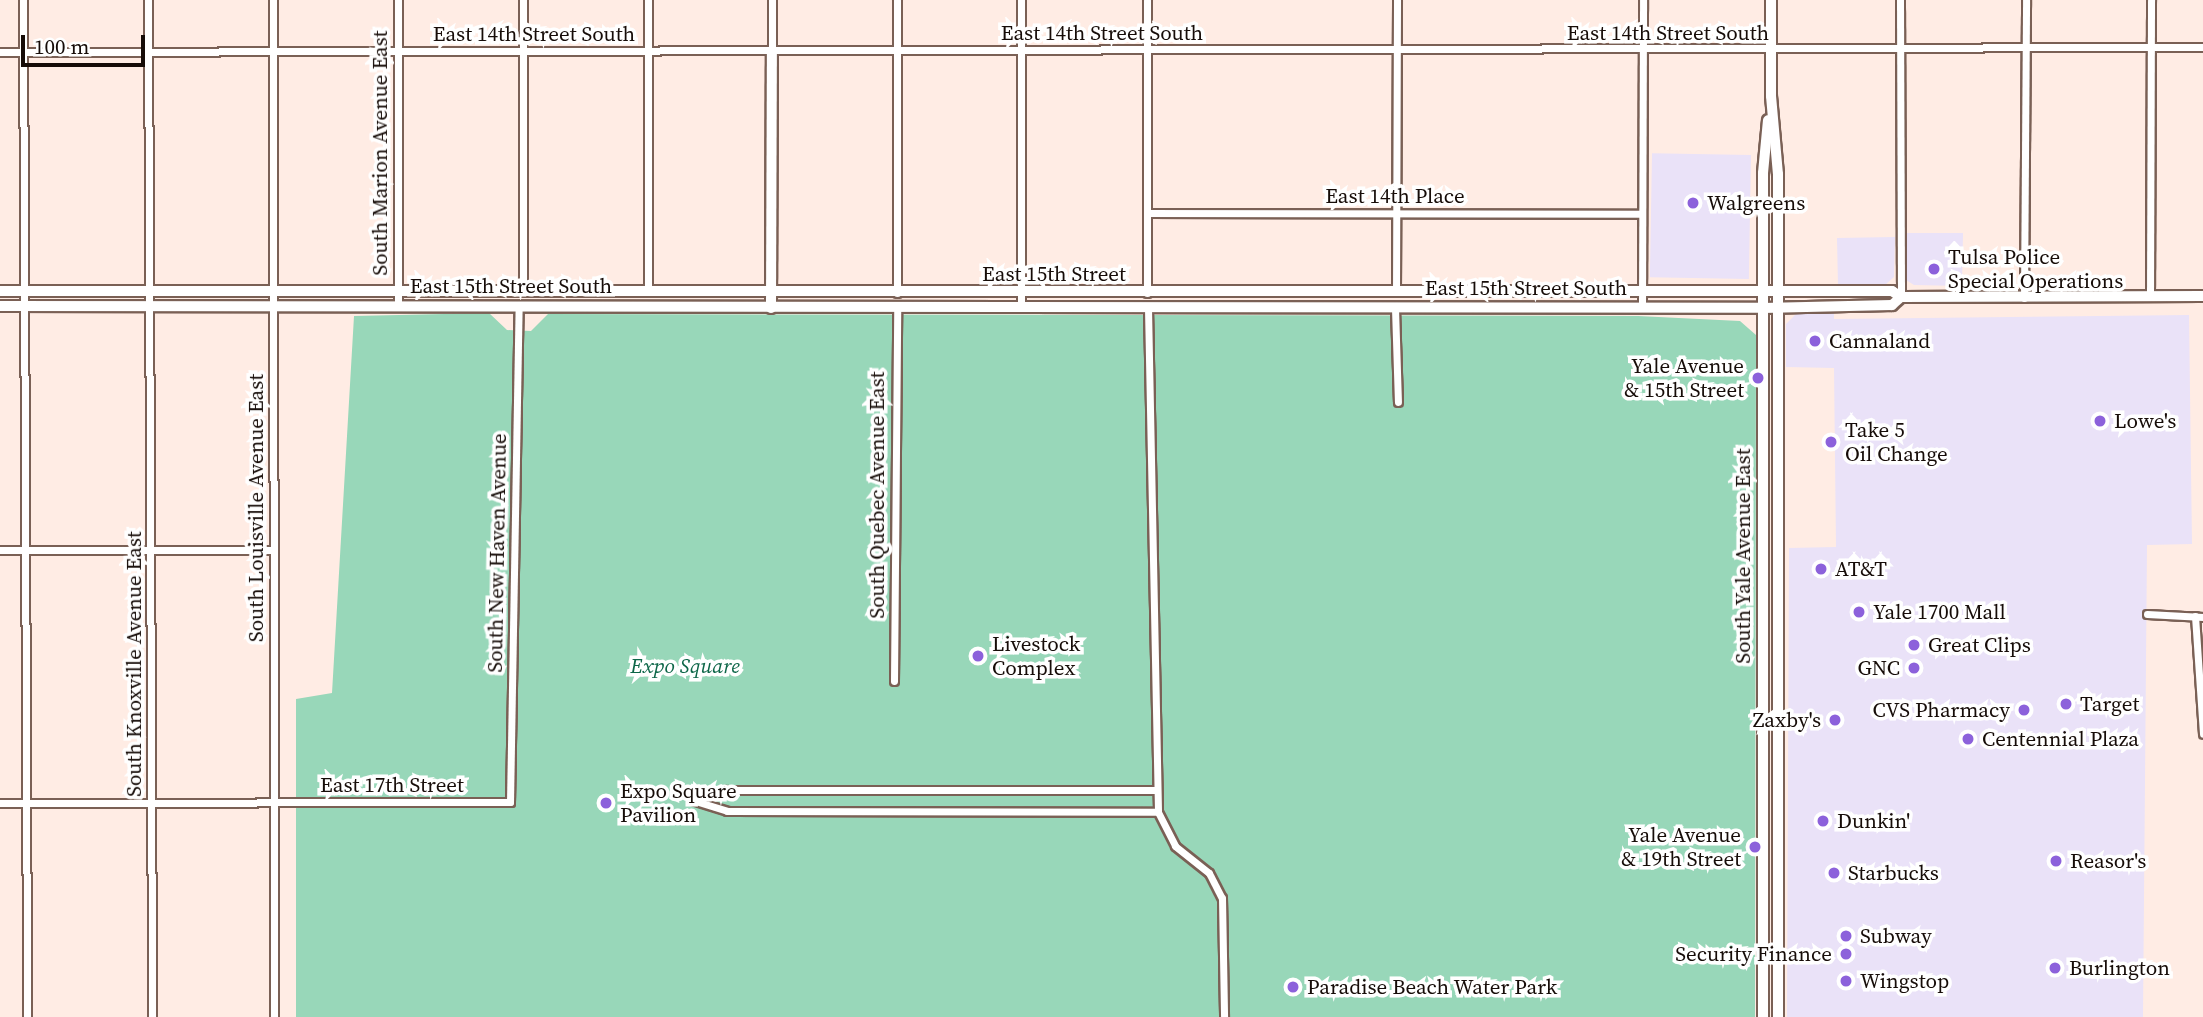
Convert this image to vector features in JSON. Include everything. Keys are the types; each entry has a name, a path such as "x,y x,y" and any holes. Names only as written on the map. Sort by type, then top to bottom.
{"main road":[{"name":"South Yale Avenue East","path":"1771,0 1771,96 1778,174 1779,293 1778,1017"},
{"name":"South Yale Avenue East","path":"1763,1017 1763,173 1771,96"},
{"path":"1763,173 1778,174"},
{"path":"519,305 523,290"},
{"name":"East 15th Street South","path":"0,291 648,290 960,293"},
{"path":"648,290 648,305"},
{"name":"East 15th Street South","path":"1147,293 1892,291 1900,297 2203,296"},
{"path":"1395,308 1396,292"},
{"path":"897,293 897,309"},
{"name":"East 15th Street","path":"960,293 1147,293"},
{"path":"1147,293 1148,308"},
{"name":"East 15th Street South","path":"1148,308 1763,308 1892,305 1900,297"},
{"name":"East 15th Street South","path":"0,306 150,309 398,305 1021,308"},
{"name":"East 15th Street","path":"1021,308 1148,308"},
{"path":"1762,499 1779,498"},
{"path":"1762,688 1779,688"},
{"path":"1763,797 1778,797"},
{"path":"1763,882 1778,883"},
{"path":"1763,995 1778,995"}],"street":[{"path":"23,0 27,1017"},
{"name":"South Knoxville Avenue East","path":"148,0 152,1017"},
{"name":"South Louisville Avenue East","path":"273,0 274,1017"},
{"name":"South Marion Avenue East","path":"398,0 398,305"},
{"path":"523,0 523,290"},
{"path":"648,0 648,290"},
{"path":"771,308 772,0"},
{"path":"897,0 897,293"},
{"path":"1021,0 1021,308"},
{"path":"1147,0 1147,293"},
{"path":"1396,292 1397,0"},
{"path":"1642,307 1643,0"},
{"path":"1900,0 1900,297"},
{"path":"2024,298 2026,0"},
{"path":"2150,297 2151,0"},
{"name":"East 14th Street South","path":"0,52 1900,50 2203,47"},
{"name":"East 14th Place","path":"1147,213 1642,214"},
{"name":"South New Haven Avenue","path":"510,802 519,305"},
{"path":"1148,308 1158,812 1175,846 1209,873 1222,898 1224,1017"},
{"path":"1395,308 1398,402"},
{"name":"South Quebec Avenue East","path":"894,681 897,309"},
{"path":"0,550 273,550"},
{"path":"2147,614 2199,617 2203,734"},
{"path":"1157,790 725,790 692,800 727,811 1158,812"},
{"name":"East 17th Street","path":"0,803 510,802"}],"shaded area":[{"path":"1652,153 1751,155 1749,279 1650,277"},
{"path":"1906,233 1963,233 1962,286 1914,285 1906,280"},
{"path":"1895,237 1894,277 1885,285 1838,286 1837,238"},
{"path":"1834,313 1834,319 2189,315 2192,544 2147,545 2143,1017 1787,1017 1789,548 1836,547 1834,368 1786,367 1786,324 1796,314"}],"green space":[{"name":"Expo Square","path":"489,313 507,330 531,331 548,314 1638,316 1740,321 1756,335 1755,1017 296,1017 296,699 332,693 354,316"}],"place":[{"name":"Walgreens","path":"1693,203"},
{"name":"Tulsa Police Special Operations","path":"1934,269"},
{"name":"Cannaland","path":"1815,341"},
{"name":"Yale Avenue & 15th Street","path":"1758,378"},
{"name":"Lowe's","path":"2100,421"},
{"name":"Take 5 Oil Change","path":"1831,442"},
{"name":"AT&T","path":"1821,569"},
{"name":"Yale 1700 Mall","path":"1859,612"},
{"name":"Great Clips","path":"1914,645"},
{"name":"Livestock Complex","path":"978,656"},
{"name":"GNC","path":"1914,668"},
{"name":"Target","path":"2066,704"},
{"name":"CVS Pharmacy","path":"2024,710"},
{"name":"Zaxby's","path":"1835,720"},
{"name":"Centennial Plaza","path":"1968,739"},
{"name":"Expo Square Pavilion","path":"606,803"},
{"name":"Dunkin'","path":"1823,821"},
{"name":"Yale Avenue & 19th Street","path":"1755,847"},
{"name":"Reasor's","path":"2056,861"},
{"name":"Starbucks","path":"1834,873"},
{"name":"Subway","path":"1846,936"},
{"name":"Security Finance","path":"1846,954"},
{"name":"Burlington","path":"2055,968"},
{"name":"Wingstop","path":"1846,981"},
{"name":"Paradise Beach Water Park","path":"1293,987"}]}
